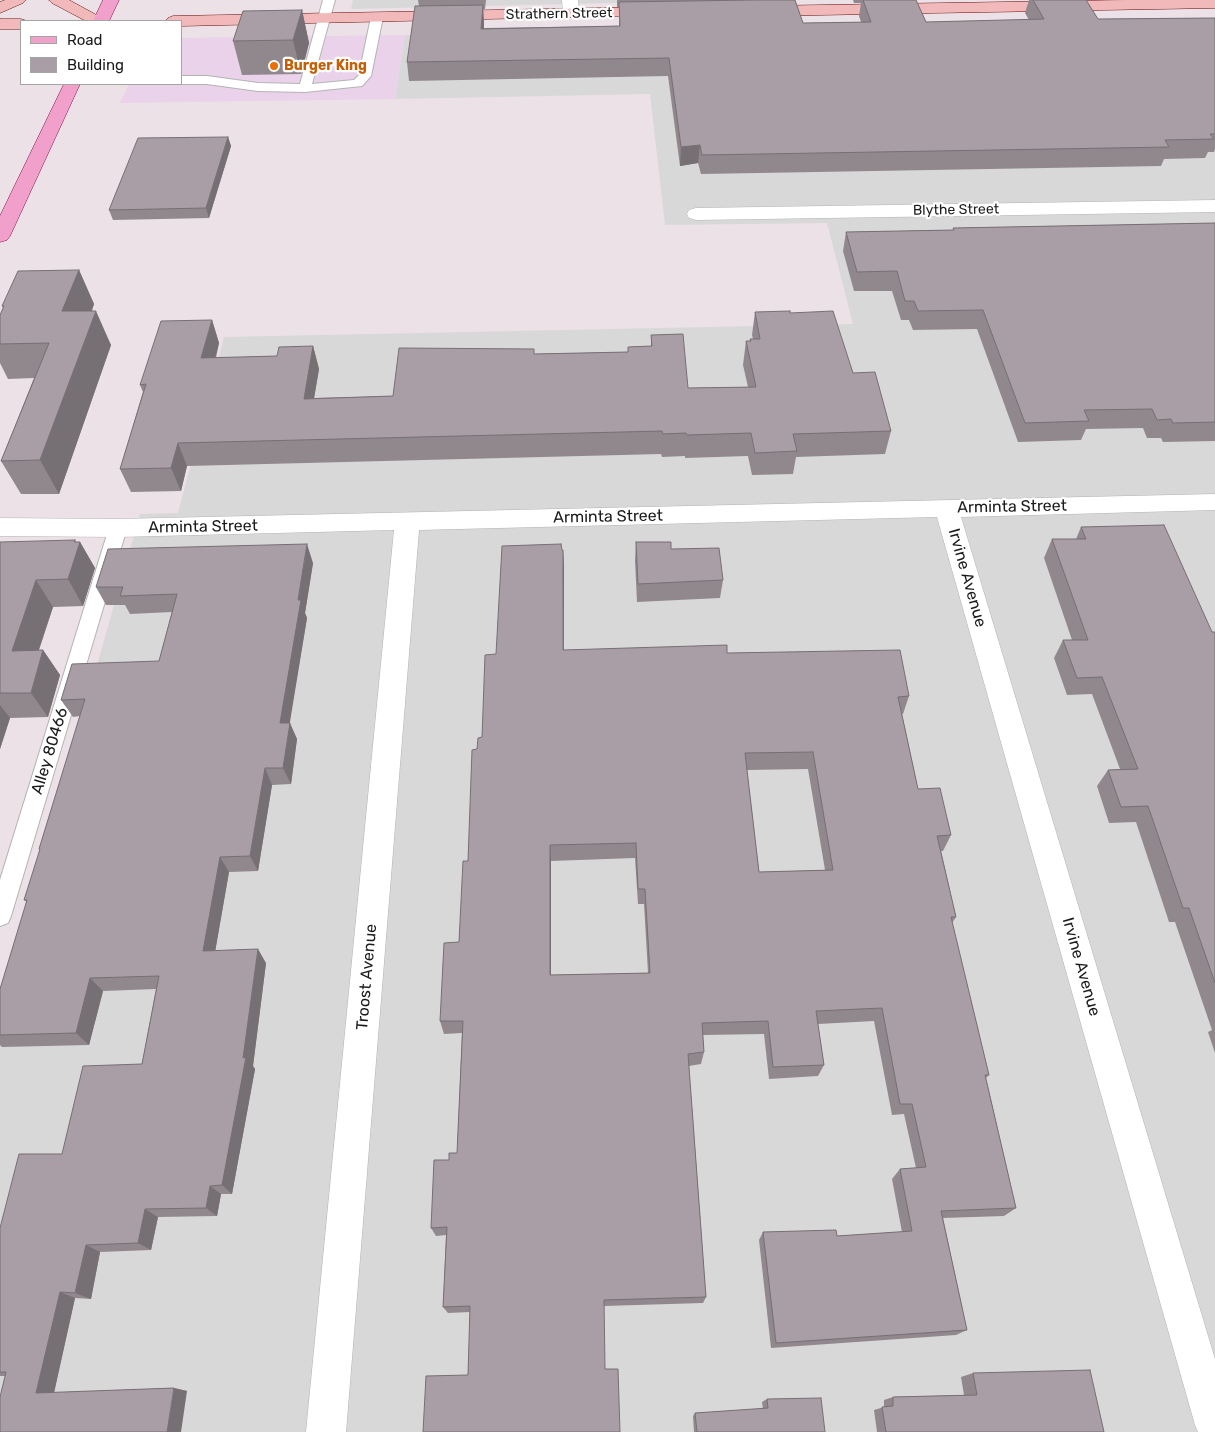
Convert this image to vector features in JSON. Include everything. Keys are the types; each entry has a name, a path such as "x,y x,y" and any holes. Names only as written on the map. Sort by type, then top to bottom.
{"main road":[{"path":"0,8 18,0"},
{"path":"57,0 97,20"},
{"path":"87,0 98,20"},
{"path":"100,20 112,0"},
{"path":"746,11 962,4 1215,4"},
{"name":"Strathern Street","path":"182,21 377,17 570,7 668,12"},
{"path":"0,24 20,24"},
{"path":"3,226 72,85"}],"street":[{"name":"Blythe Street","path":"696,214 1215,206"},
{"name":"Arminta Street","path":"0,527 118,528 1215,502"},
{"name":"Irvine Avenue","path":"947,509 1215,1425"},
{"name":"Troost Avenue","path":"326,1432 407,522"}],"lane":[{"path":"305,88 330,0"},
{"path":"182,80 207,80 258,87 305,88 358,83 365,76 377,17"},
{"name":"Alley 80466","path":"0,916 118,528"}],"shaded area":[{"path":"353,0 746,0 351,9"},
{"path":"1215,25 1215,1432 0,1432 0,1006 140,514 178,513 224,337 853,324 827,223 665,225 650,94 395,99 405,35"},
{"path":"405,35 395,99 120,103 129,85 182,85 182,38"}],"building":[{"path":"795,0 803,23 871,22 863,0 916,0 926,22 1044,19 1033,0 1086,0 1098,19 1215,18 1215,134 1210,134 1214,139 1165,140 1169,147 702,155 700,145 681,147 669,58 407,62 415,6 483,5 481,29 620,26 619,2"},
{"path":"302,10 293,40 233,41 243,11"},
{"path":"228,137 206,208 109,210 138,138"},
{"path":"1215,223 1215,422 1173,423 1171,419 1157,420 1152,409 1084,410 1089,421 1025,423 983,310 918,311 914,301 905,301 897,271 857,272 846,232 954,230 953,228"},
{"path":"79,270 62,311 96,311 40,460 1,461 49,343 0,344 0,315 4,306 2,306 18,271"},
{"path":"790,311 790,313 833,311 853,373 875,372 891,431 793,434 797,451 755,453 751,433 687,435 686,433 663,434 662,431 178,443 171,468 120,469 146,384 140,385 161,321 212,320 201,358 277,356 279,347 313,346 304,399 393,396 399,348 534,349 534,354 628,352 628,347 652,346 651,335 683,334 688,388 756,387 746,341 760,339 755,312"},
{"path":"1164,525 1212,632 1215,632 1215,983 1189,908 1183,908 1148,806 1121,807 1108,770 1138,769 1102,677 1077,678 1063,640 1088,640 1052,539 1086,539 1081,527"},
{"path":"75,540 74,542 80,542 68,579 36,580 12,651 43,650 31,693 0,693 0,542"},
{"path":"636,542 671,542 671,549 719,548 723,580 638,584"},
{"path":"307,544 298,600 301,600 280,723 290,723 283,768 265,768 250,856 220,857 203,951 258,949 243,1058 246,1057 222,1185 210,1186 206,1208 145,1209 138,1243 86,1245 75,1293 60,1292 36,1393 174,1388 167,1432 0,1432 0,1397 6,1372 0,1372 0,1228 19,1154 62,1154 83,1066 142,1064 159,976 90,978 76,1033 0,1035 0,989 27,900 24,900 85,699 61,700 72,664 159,661 177,594 120,596 123,587 96,587 108,549"},
{"path":"561,544 563,550 563,650 727,645 727,653 900,650 909,696 898,697 918,789 940,788 951,835 937,836 956,917 951,917 989,1075 985,1075 1016,1208 941,1211 967,1330 776,1343 763,1232 836,1230 837,1236 912,1231 900,1169 926,1167 912,1104 900,1104 882,1008 816,1011 824,1065 773,1067 768,1021 702,1023 704,1052 688,1054 706,1297 604,1300 605,1369 618,1369 620,1432 423,1432 426,1376 468,1375 470,1306 443,1307 447,1227 431,1228 434,1160 449,1160 449,1153 457,1153 463,1021 440,1021 444,943 459,942 463,861 468,861 472,750 477,749 478,738 482,737 485,655 496,654 502,546","holes":["813,752 833,870 759,872 745,753","636,843 638,889 645,889 650,973 550,975 550,845"]},
{"path":"1090,1370 1104,1432 886,1432 882,1407 893,1406 893,1397 977,1395 973,1373"},
{"path":"821,1398 825,1432 697,1432 695,1413 768,1408 767,1399"}],"place":[{"name":"Burger King","path":"274,66"}]}
